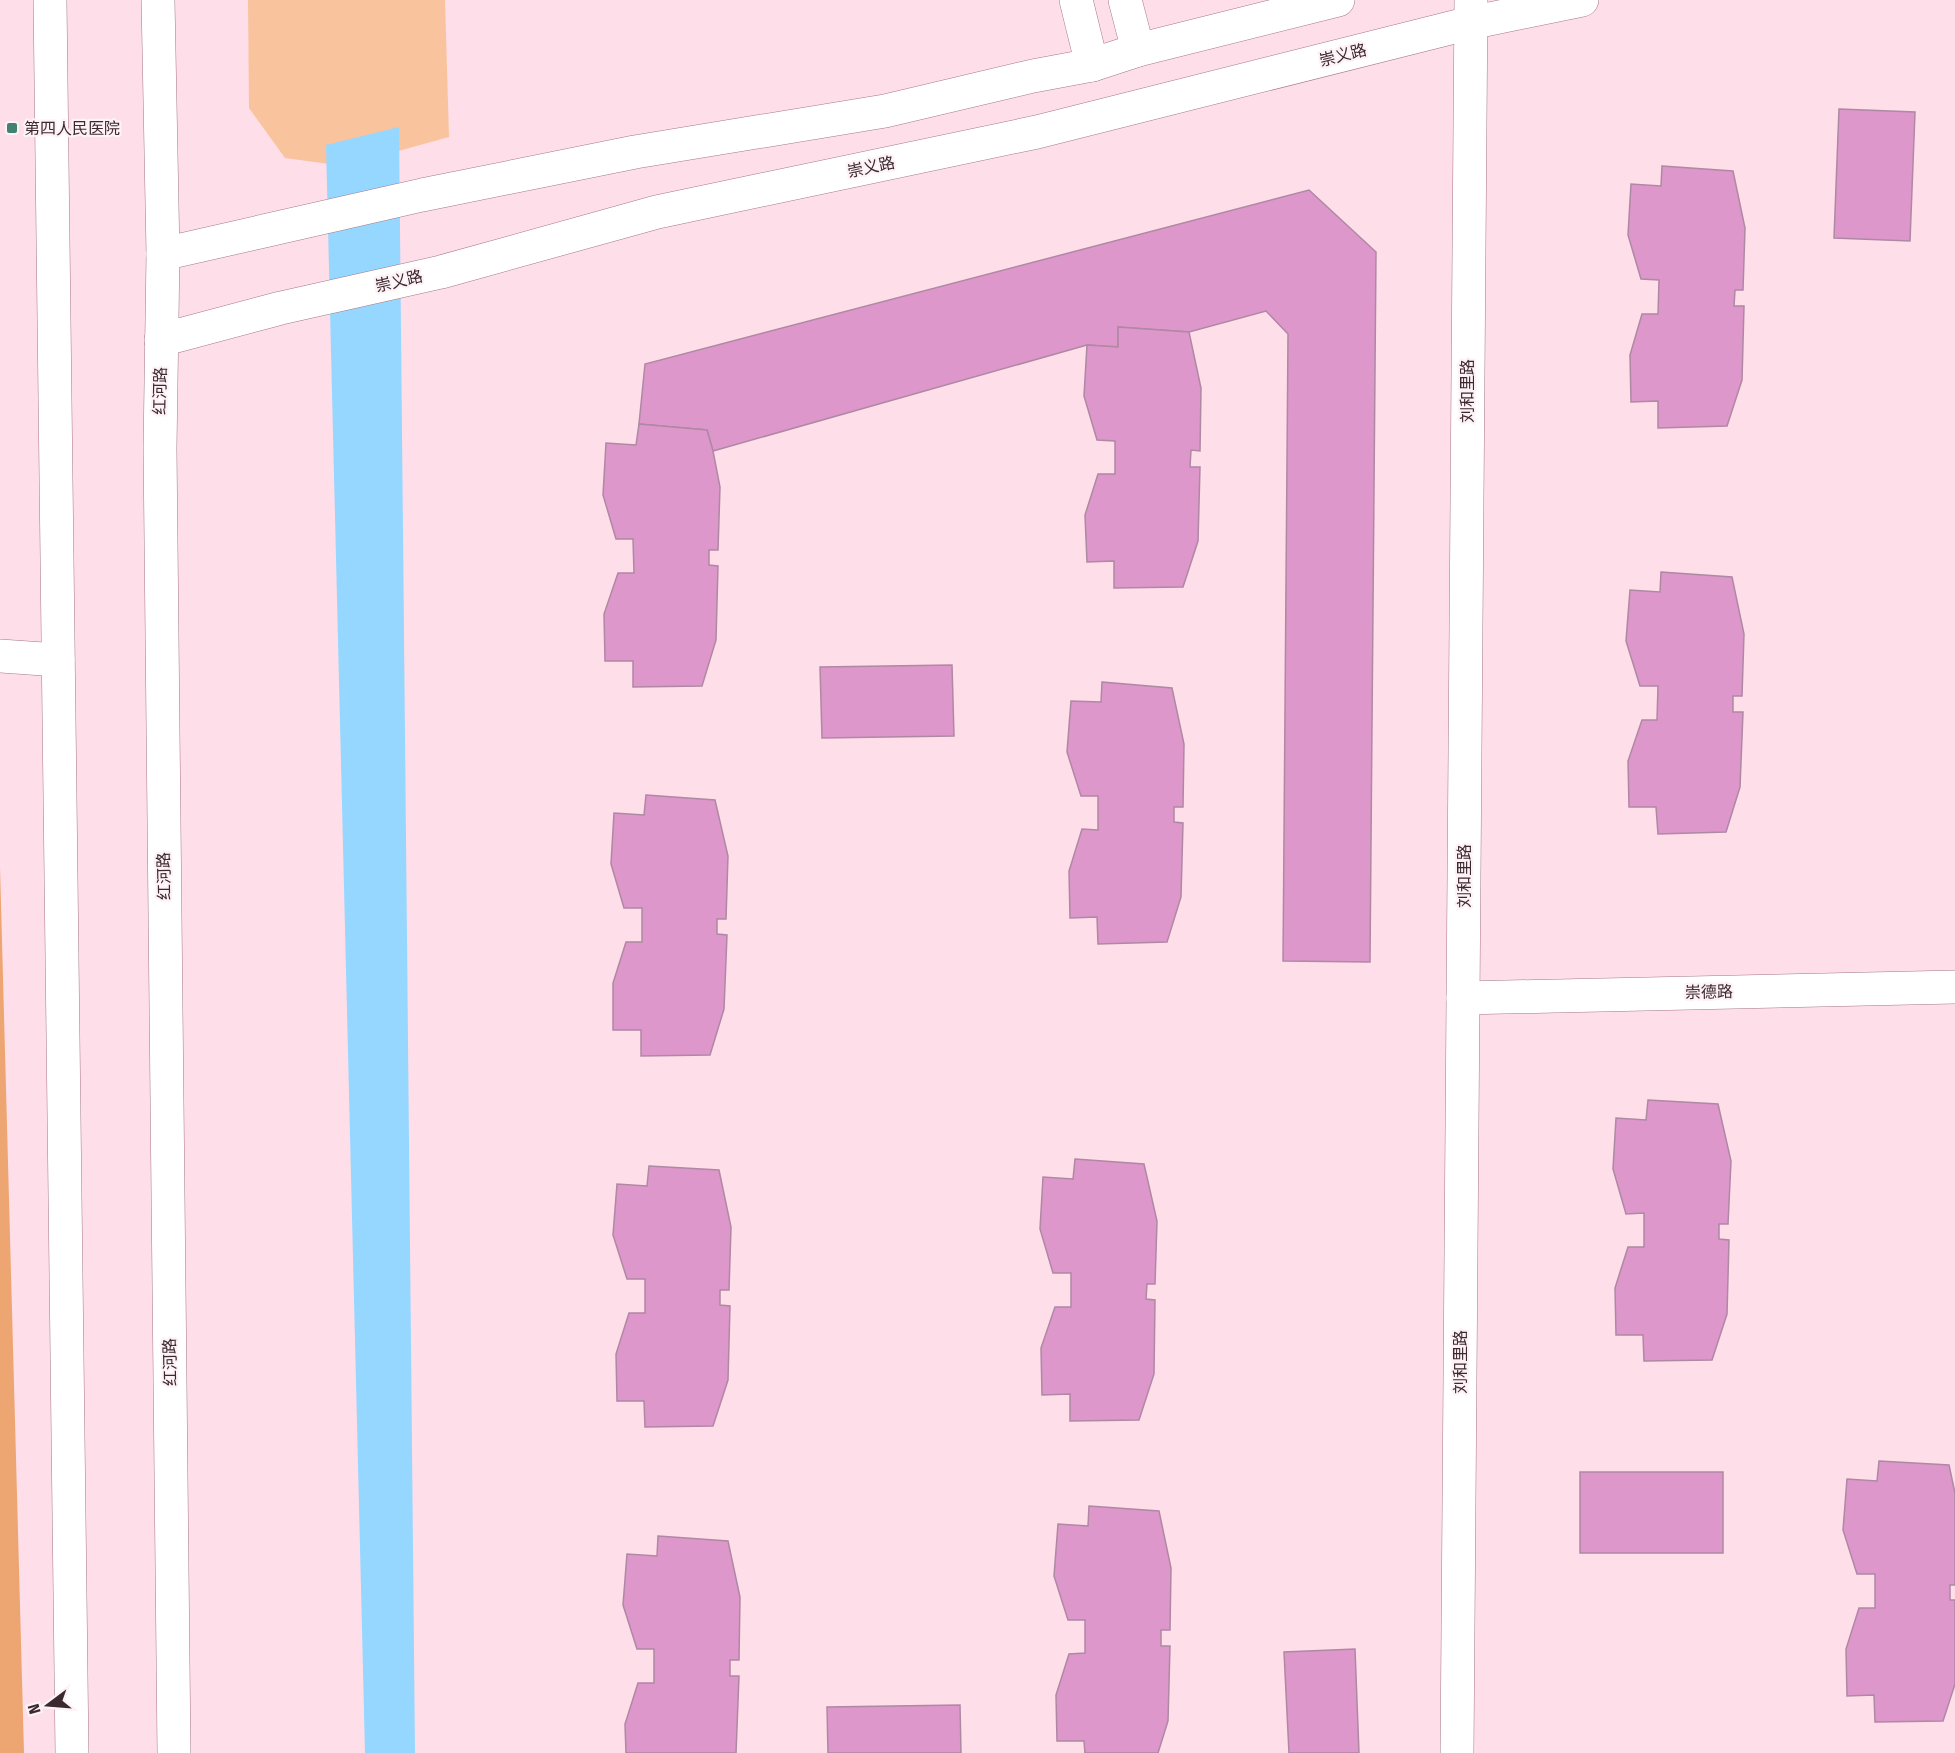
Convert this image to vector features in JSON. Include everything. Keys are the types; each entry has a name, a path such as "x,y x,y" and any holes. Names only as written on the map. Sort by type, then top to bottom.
{"street":[{"path":"50,0 72,1753"},
{"name":"红河路","path":"158,0 163,254 160,448 174,1753"},
{"path":"1076,0 1092,65"},
{"path":"1125,0 1138,51"},
{"path":"163,254 422,195 635,152 885,111 1033,76 1092,65 1338,0"},
{"name":"崇义路","path":"161,340 281,308 441,272 657,212 1037,132 1471,12 1582,0"},
{"name":"刘和里路","path":"1457,1753 1471,12"},
{"path":"0,656 57,660"},
{"name":"崇德路","path":"1463,998 1955,987"}],"shaded area":[{"path":"248,0 445,0 449,137 344,166 285,158 249,108"},
{"path":"0,867 24,1753 0,1753"}],"water":[{"path":"399,127 415,1753 365,1753 326,145"}],"building":[{"path":"1839,109 1915,112 1910,241 1834,238"},
{"path":"1662,166 1733,171 1745,228 1743,290 1735,290 1734,306 1744,306 1742,380 1727,426 1658,428 1658,401 1631,402 1630,355 1642,314 1658,314 1659,280 1641,279 1628,235 1631,184 1661,186"},
{"path":"1309,190 1376,252 1370,962 1283,961 1288,334 1266,311 1189,332 1118,327 1118,347 1087,345 713,451 707,430 639,424 645,364"},
{"path":"1118,327 1189,332 1201,388 1200,451 1191,450 1190,467 1200,467 1198,541 1183,587 1114,588 1114,561 1087,562 1085,515 1098,474 1115,474 1115,441 1097,440 1084,396 1087,345 1118,347"},
{"path":"639,424 707,430 713,451 720,487 718,550 709,550 709,565 718,566 716,640 702,686 633,687 633,661 605,661 604,614 618,573 634,573 633,539 616,539 603,495 606,443 636,445"},
{"path":"1661,572 1732,577 1744,634 1742,696 1733,696 1733,712 1743,712 1740,787 1726,832 1658,834 1656,807 1629,807 1628,761 1642,720 1657,720 1658,686 1640,686 1626,641 1630,590 1660,592"},
{"path":"952,665 954,736 822,738 820,667"},
{"path":"1102,682 1172,688 1184,744 1183,807 1174,807 1174,822 1183,823 1181,897 1167,942 1098,944 1097,917 1070,918 1069,871 1082,829 1098,830 1098,796 1081,796 1067,752 1071,701 1101,702"},
{"path":"646,795 715,800 728,856 726,919 717,919 717,934 727,935 724,1009 710,1055 641,1056 641,1030 613,1030 613,983 626,942 642,942 642,908 624,908 611,864 614,813 644,815"},
{"path":"1648,1100 1718,1104 1731,1161 1728,1224 1719,1224 1719,1239 1729,1240 1727,1314 1712,1360 1644,1361 1643,1335 1616,1335 1615,1288 1628,1247 1644,1247 1644,1213 1626,1214 1613,1169 1616,1118 1646,1120"},
{"path":"1075,1159 1144,1164 1157,1221 1155,1284 1147,1284 1146,1299 1155,1300 1154,1374 1139,1420 1070,1421 1070,1394 1042,1395 1041,1348 1055,1307 1071,1307 1071,1273 1053,1273 1040,1229 1043,1177 1073,1179"},
{"path":"649,1166 719,1170 731,1227 729,1290 720,1290 720,1305 730,1306 728,1380 713,1426 645,1427 644,1401 617,1401 616,1354 629,1313 645,1313 645,1279 627,1279 613,1235 617,1184 647,1186"},
{"path":"1879,1461 1949,1465 1955,1493 1955,1585 1950,1585 1950,1600 1955,1600 1955,1684 1943,1721 1875,1722 1874,1695 1847,1696 1846,1649 1859,1608 1875,1608 1875,1574 1857,1574 1843,1530 1847,1479 1877,1481"},
{"path":"1580,1472 1723,1472 1723,1553 1580,1553"},
{"path":"1089,1506 1159,1511 1171,1568 1170,1630 1161,1630 1161,1646 1170,1646 1168,1721 1158,1753 1085,1753 1084,1741 1057,1741 1056,1695 1069,1654 1085,1653 1085,1620 1068,1620 1054,1576 1058,1524 1088,1526"},
{"path":"658,1536 728,1541 740,1597 739,1660 730,1660 730,1676 739,1676 736,1753 626,1753 625,1724 638,1683 654,1683 654,1649 637,1649 623,1605 627,1554 657,1556"},
{"path":"1355,1649 1359,1753 1289,1753 1284,1652"},
{"path":"960,1705 961,1753 828,1753 827,1707"}],"place":[{"name":"第四人民医院","path":"12,128"}]}
